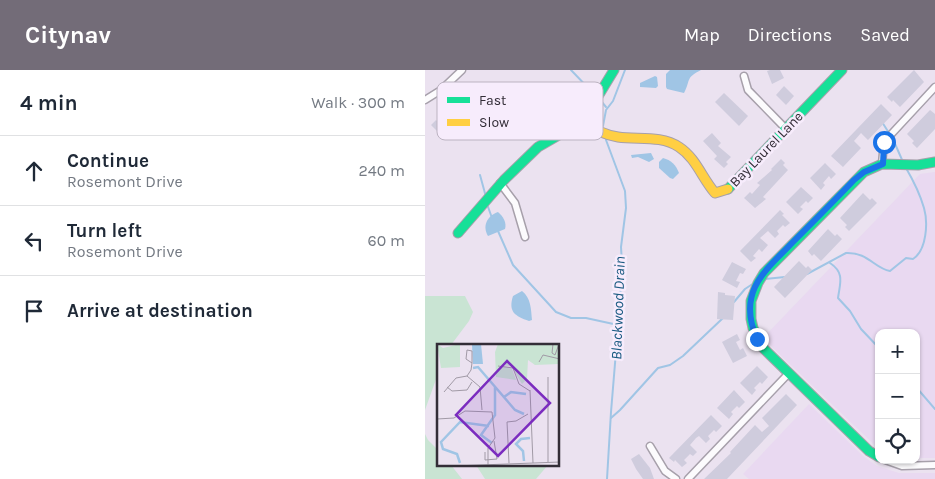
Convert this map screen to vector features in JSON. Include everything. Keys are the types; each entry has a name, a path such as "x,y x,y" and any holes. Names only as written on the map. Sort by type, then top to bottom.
{"street":[{"path":"449,82 462,70"},
{"path":"603,88 614,70"},
{"name":"Bay Laurel Lane","path":"603,133 617,137 652,138 679,146 693,158 706,182 715,193 727,190 842,70"},
{"path":"744,76 748,90 786,129"},
{"path":"883,164 884,142 935,87"},
{"path":"425,100 437,92"},
{"path":"458,233 501,183 538,148 551,140"},
{"path":"875,455 869,451 762,347 752,328 750,310 755,287 764,273 854,180 864,172 883,164 918,164 933,160"},
{"path":"501,183 515,203 525,237"},
{"path":"688,479 789,373"},
{"path":"650,446 665,471 676,479"},
{"path":"896,464 902,466 935,465"}],"shaded area":[{"path":"935,172 935,458 920,458 920,329 875,329 875,445 773,348 764,337 920,174"},
{"path":"809,404 863,456 877,466 899,473 935,473 935,479 749,479 743,474"}],"green space":[{"path":"425,296 465,296 473,312 469,321 452,344 437,344 437,377 425,410"},
{"path":"425,434 437,449 437,466 452,466 462,479 425,479"},
{"path":"477,466 547,466 536,479 485,479"}],"water":[{"path":"670,70 701,70 690,77 684,93 667,89 666,74"},
{"path":"655,76 657,77 658,86 656,88 640,87 640,83"},
{"path":"651,153 654,159 649,162 638,157 632,158 631,155"},
{"path":"663,158 675,165 678,170 679,173 673,179 659,168 659,162"},
{"path":"498,212 504,220 505,229 488,236 485,229 488,219"},
{"path":"522,291 530,304 532,320 529,321 516,315 511,306 513,296"}],"building":[{"path":"780,70 784,78 772,84 767,71"},
{"path":"914,70 924,82 900,107 887,97"},
{"path":"784,86 794,96 786,105 776,95"},
{"path":"724,93 748,116 739,126 715,102"},
{"path":"881,104 892,115 868,140 861,133 854,141 861,148 843,167 831,156"},
{"path":"930,110 935,114 935,129 917,148 912,143 914,141 907,134"},
{"path":"437,121 437,131 431,125"},
{"path":"712,133 721,143 718,146 731,157 726,162 728,164 724,168 714,159 717,156 703,141"},
{"path":"781,159 785,163 783,165 788,170 763,197 766,199 755,208 744,198 750,192 752,194 760,185 757,183"},
{"path":"825,163 836,174 831,179 829,176 823,183 825,185 821,190 810,178"},
{"path":"801,187 813,198 808,203 806,201 800,207 803,209 798,214 786,202"},
{"path":"863,193 870,200 872,198 877,203 849,231 845,227 847,225 840,218"},
{"path":"780,210 790,223 785,227 783,225 777,231 779,234 775,238 768,231 760,238 768,245 762,252 759,249 753,256 756,258 751,262 740,251"},
{"path":"828,229 835,236 837,234 842,239 821,261 814,254 812,256 808,251"},
{"path":"799,261 806,268 808,266 812,270 785,298 774,287"},
{"path":"732,262 746,269 743,274 740,273 736,281 740,282 737,288 722,280"},
{"path":"718,292 735,296 733,320 717,319"},
{"path":"737,334 740,340 736,342 740,350 743,348 747,356 733,363 722,342"},
{"path":"757,366 768,377 762,384 760,382 754,388 756,390 752,395 740,383"},
{"path":"734,390 745,402 731,412 733,414 729,419 717,408"},
{"path":"786,394 797,405 727,479 704,479 731,453 755,425 762,432 769,426 762,418"},
{"path":"711,415 722,426 708,436 710,439 706,443 699,436 696,438 690,445 697,452 693,456 690,454 684,460 687,463 682,467 675,460 674,462 669,458"},
{"path":"639,454 650,468 654,479 643,479 636,469 631,459"}],"waterway":[{"name":"Blackwood Drain","path":"571,70 582,82"},
{"path":"603,126 606,110 613,101 625,70"},
{"name":"Blackwood Drain","path":"603,103 606,107"},
{"path":"882,122 889,133"},
{"path":"892,137 903,162"},
{"name":"Blackwood Drain","path":"606,140 625,191 626,208 621,247 619,315 607,479"},
{"path":"807,274 846,253 854,253 865,257 879,267 890,271 906,258 913,259 918,255 924,243 925,214 914,182 906,168"},
{"path":"480,175 486,197"},
{"path":"487,204 492,218"},
{"path":"498,231 513,265 556,312 571,318 586,318 618,325"},
{"path":"830,263 840,275 838,298 850,311 861,329 875,344"},
{"path":"765,279 785,277"},
{"path":"734,302 745,289 754,283"},
{"path":"611,418 658,368 670,365 683,356 723,318"},
{"path":"920,392 935,409"}],"traffic: fast":[{"path":"603,88 614,70"},
{"path":"728,189 842,70"},
{"path":"458,233 504,180 538,147 550,140"},
{"path":"875,455 869,451 762,347 753,328 751,301 764,273 864,172 882,164 918,165 935,162"}],"traffic: slow":[{"path":"603,132 626,138 657,139 672,143 690,157 715,193 728,189"}],"route":[{"path":"757,339 752,328 751,304 755,287 764,273 854,180 864,172 883,164 884,142"}]}
